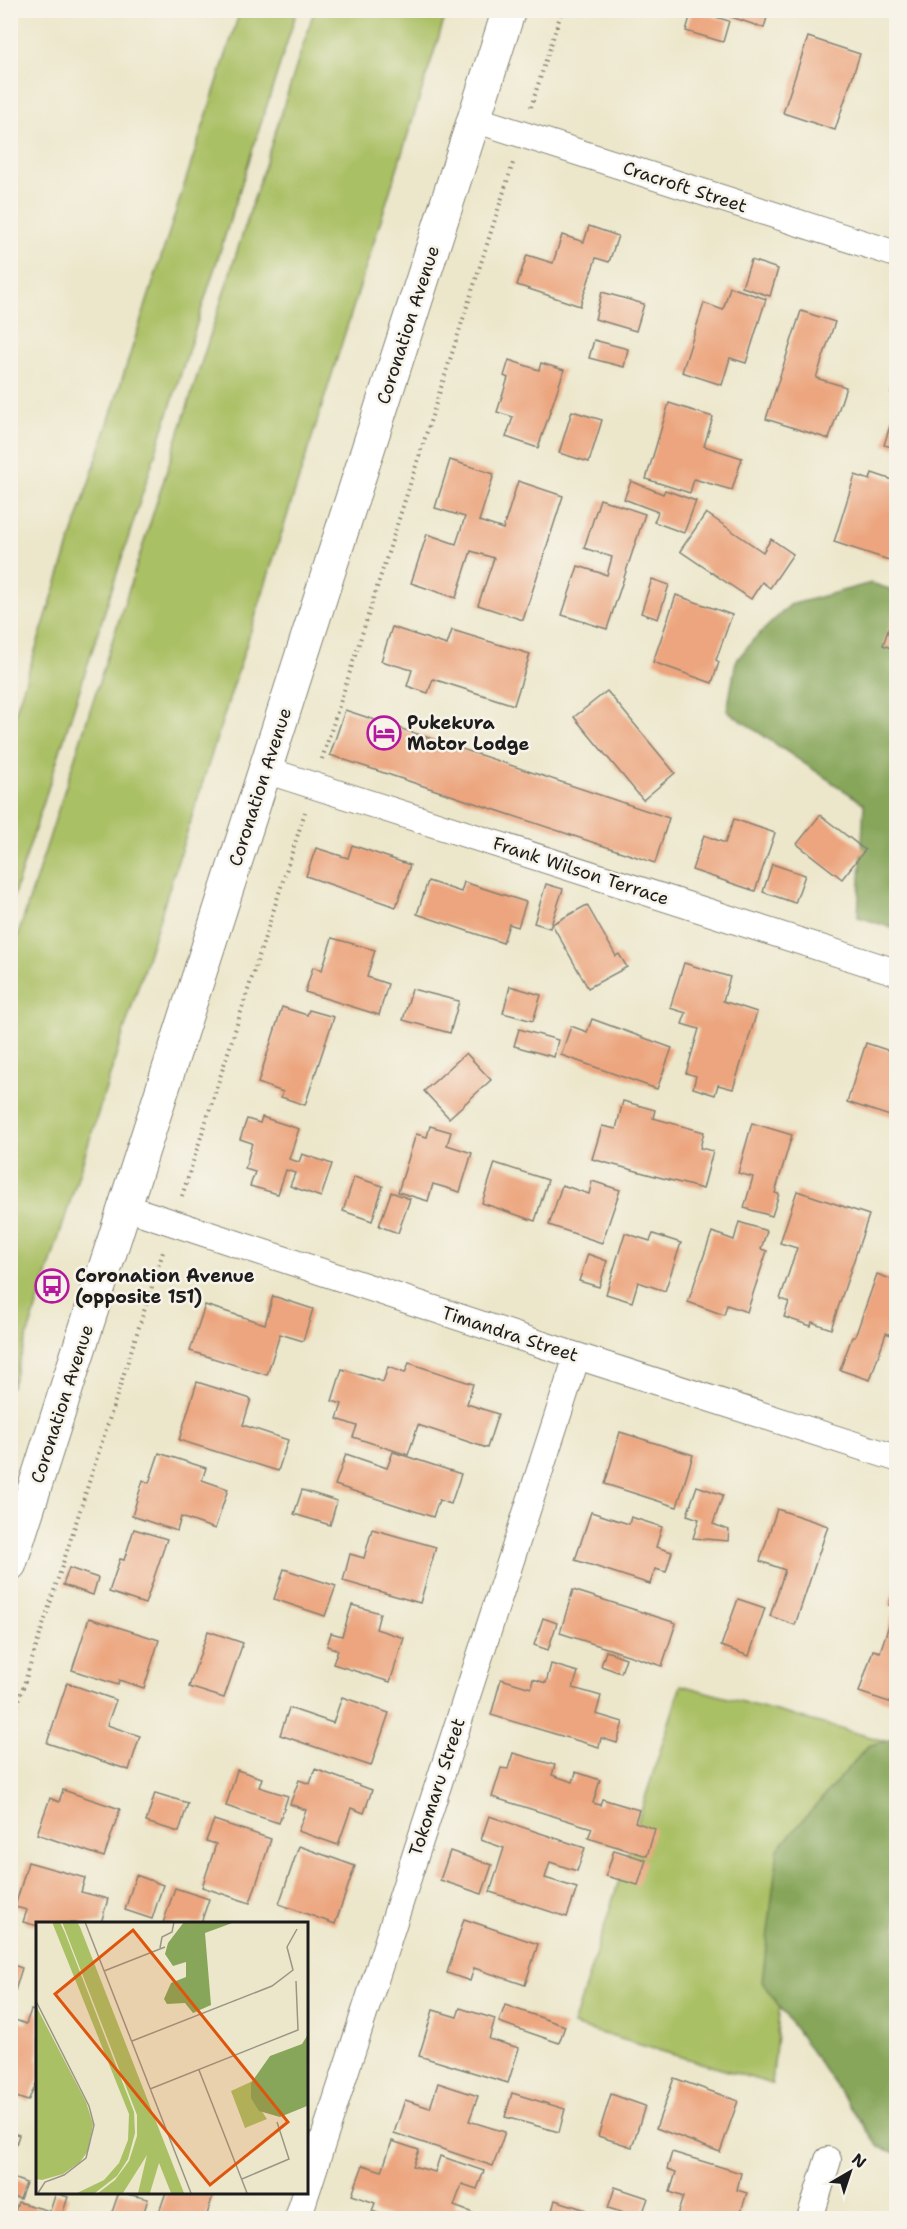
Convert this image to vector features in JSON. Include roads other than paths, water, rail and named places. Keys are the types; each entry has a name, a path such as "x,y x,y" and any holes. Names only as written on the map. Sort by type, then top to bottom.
{"highway":[{"name":"Coronation Avenue","path":"10,1564 509,10"}],"street":[{"name":"Cracroft Street","path":"474,119 897,254"},
{"name":"Frank Wilson Terrace","path":"265,770 897,972"},
{"name":"Timandra Street","path":"125,1207 577,1356 897,1458"},
{"name":"Tokomaru Street","path":"308,2187 577,1356"},
{"path":"810,2218 828,2160"},
{"name":"Tokomaru Street","path":"298,2218 306,2193"}],"place":[{"name":"Pukekura Motor Lodge","path":"384,733"},
{"name":"Coronation Avenue (opposite 151)","path":"52,1286"}]}
